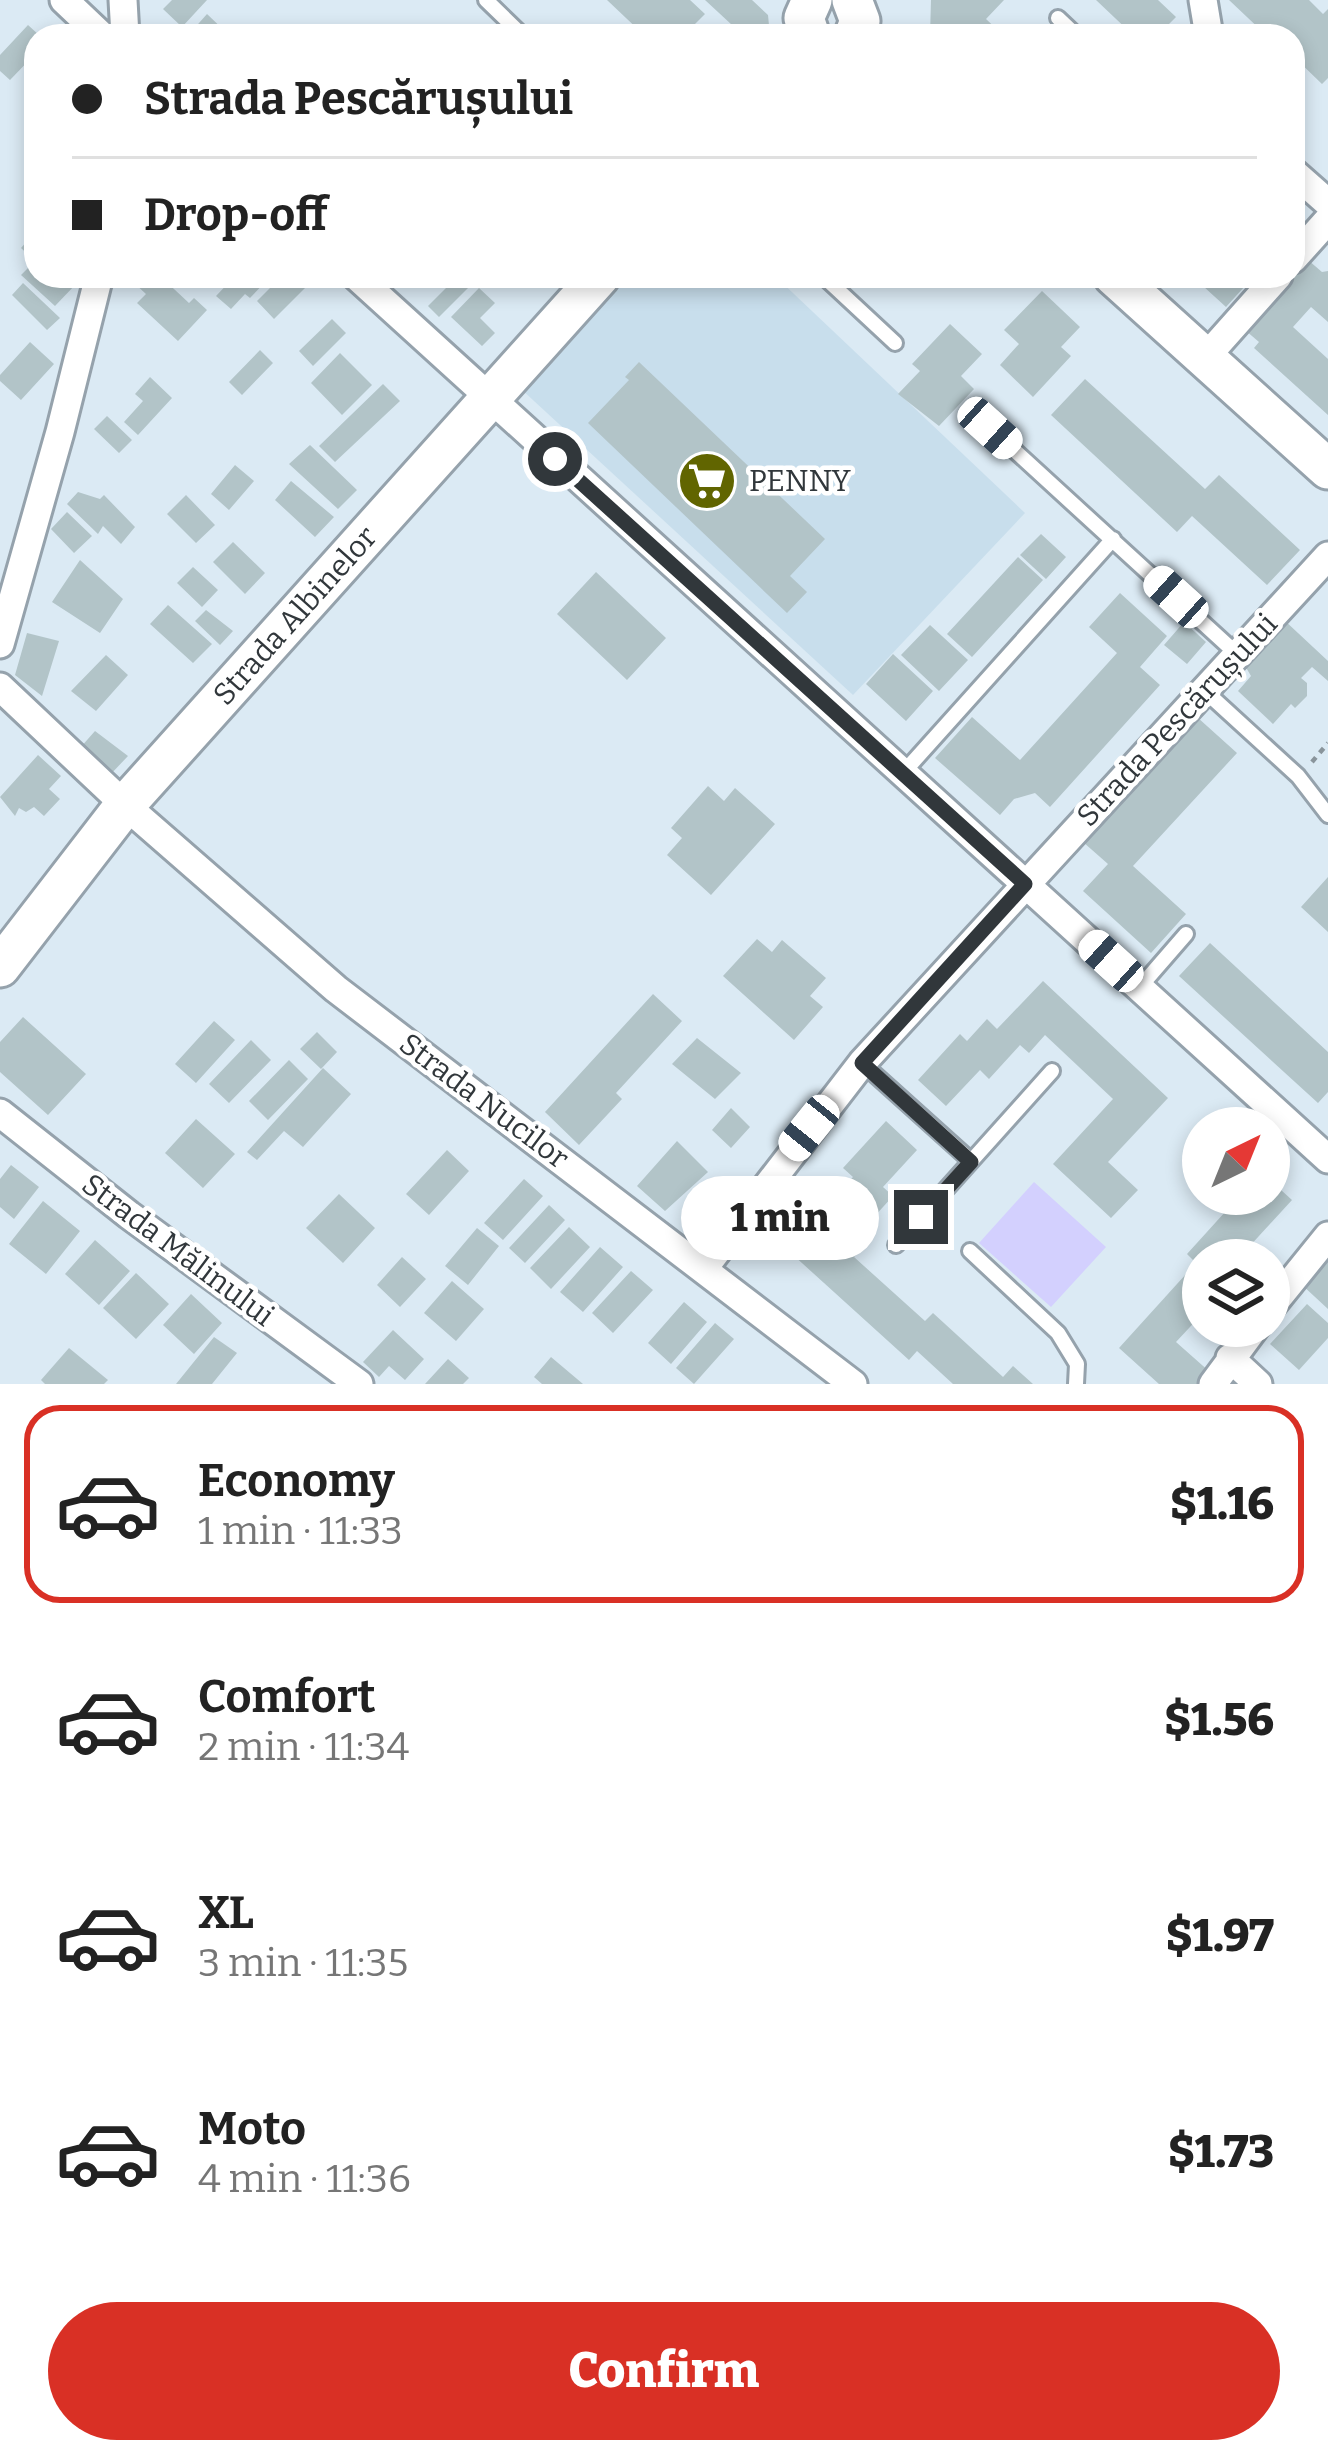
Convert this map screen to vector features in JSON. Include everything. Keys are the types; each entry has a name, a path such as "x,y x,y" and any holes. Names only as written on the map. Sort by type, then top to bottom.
{"street":[{"path":"64,0 89,24"},
{"path":"1305,183 1328,203"},
{"path":"1305,240 1328,220"},
{"path":"0,644 96,288"},
{"path":"369,288 1328,1159"},
{"name":"Strada Albinelor","path":"0,967 125,806 590,288"},
{"path":"1127,288 1328,469"},
{"path":"1205,358 1267,288"},
{"name":"Strada Pescărușului","path":"704,1268 862,1063 1328,556"},
{"name":"Strada Nucilor","path":"4,699 336,988 853,1384"},
{"name":"Strada Mălinului","path":"0,1113 129,1215 359,1384"},
{"path":"1290,1283 1328,1236"},
{"path":"1213,1384 1239,1347"},
{"path":"1230,1358 1258,1384"}],"lane":[{"path":"486,0 511,24"},
{"path":"1058,18 1064,24"},
{"path":"836,288 895,343"},
{"path":"990,428 1238,655"},
{"path":"903,772 1113,539"},
{"path":"1205,691 1298,776 1328,815"},
{"path":"1140,987 1186,934"},
{"path":"862,1063 971,1162"},
{"path":"896,1245 1052,1071"},
{"path":"970,1251 1058,1333 1077,1364 1076,1384"}],"shaded area":[{"path":"616,288 788,288 1025,513 853,695 521,389"},
{"path":"1034,1182 1106,1247 1051,1307 979,1243"}],"building":[{"path":"172,0 207,0 185,24 163,9"},
{"path":"607,0 690,0 705,14 695,24 632,24"},
{"path":"705,0 752,0 768,15 769,24 731,24"},
{"path":"931,0 1004,0 986,19 991,24 930,24"},
{"path":"1096,0 1158,0 1176,17 1169,24 1121,24"},
{"path":"1229,0 1309,0 1323,14 1328,9 1328,78 1322,84 1305,68 1305,24 1254,24"},
{"path":"207,14 217,24 198,24"},
{"path":"24,29 24,65 10,80 0,71 0,55"},
{"path":"1308,260 1322,272 1328,271 1328,322 1311,307 1293,327 1328,359 1328,415 1254,348 1259,342 1245,330 1283,288 1305,288"},
{"path":"23,283 60,318 47,330 12,295"},
{"path":"35,288 72,288 55,306"},
{"path":"140,288 173,288 189,303 194,298 207,310 178,341 137,303 146,294"},
{"path":"224,288 260,288 250,298 245,294 231,309 216,296"},
{"path":"270,288 305,288 274,319 257,301"},
{"path":"446,288 468,288 439,317 428,306"},
{"path":"479,288 495,303 480,318 495,333 482,346 451,317"},
{"path":"1205,288 1243,288 1226,307"},
{"path":"1042,291 1080,327 1061,347 1071,356 1033,397 1000,365 1019,344 1004,330"},
{"path":"332,319 346,333 313,366 299,351"},
{"path":"950,324 982,354 961,376 974,389 939,426 898,394 920,371 912,364"},
{"path":"30,342 54,364 21,400 0,381 0,375"},
{"path":"260,350 273,363 242,395 229,382"},
{"path":"340,353 372,385 342,415 311,383"},
{"name":"PENNY","path":"639,362 825,539 790,576 807,592 787,613 588,423 629,380 625,377"},
{"path":"150,377 172,398 138,435 124,422 143,401 135,394"},
{"path":"1085,379 1205,489 1219,475 1300,550 1267,585 1192,516 1177,532 1051,415"},
{"path":"383,384 400,401 335,462 319,446"},
{"path":"107,416 132,440 119,453 94,429"},
{"path":"310,445 357,490 338,509 289,464"},
{"path":"235,465 254,481 229,510 211,494"},
{"path":"291,481 334,517 315,537 275,500"},
{"path":"78,492 100,499 104,495 135,527 121,544 103,526 98,534 67,504"},
{"path":"186,495 215,525 196,543 167,514"},
{"path":"67,512 92,536 74,553 51,529"},
{"path":"1041,534 1066,557 1046,579 1020,555"},
{"path":"233,542 265,573 245,594 213,562"},
{"path":"1018,557 1043,580 972,657 947,634"},
{"path":"80,560 123,599 100,633 52,602"},
{"path":"193,567 218,590 202,607 177,583"},
{"path":"596,572 666,638 627,680 557,614"},
{"path":"1120,593 1167,636 1140,667 1160,685 1050,807 1035,793 1014,799 1000,815 935,758 972,717 1020,760 1117,653 1089,627"},
{"path":"168,605 212,644 193,663 150,624"},
{"path":"206,610 233,631 220,645 195,621"},
{"path":"1283,619 1328,661 1328,681 1312,667 1301,678 1307,683 1307,696 1295,708 1291,704 1273,724 1238,691 1251,676 1244,664"},
{"path":"1184,622 1206,642 1187,664 1164,645"},
{"path":"930,625 968,660 939,691 901,655"},
{"path":"27,633 59,641 42,696 15,675"},
{"path":"893,654 933,691 906,721 866,684"},
{"path":"106,655 128,675 96,711 71,691"},
{"path":"1197,717 1237,753 1133,866 1186,914 1151,953 1083,891 1108,864 1083,842"},
{"path":"95,731 128,756 109,776 80,748"},
{"path":"38,755 61,776 49,789 60,799 44,816 34,807 26,812 19,808 15,816 0,797"},
{"path":"708,786 724,801 735,788 775,824 711,895 667,855 682,838 671,828"},
{"path":"1328,877 1328,932 1301,907"},
{"path":"757,939 772,952 782,940 826,978 810,996 823,1007 794,1040 723,976"},
{"path":"1210,943 1328,1052 1328,1092 1318,1103 1179,976"},
{"path":"1043,981 1168,1098 1108,1162 1138,1190 1111,1218 1053,1164 1113,1099 1045,1035 1029,1053 1020,1045 989,1079 980,1070 946,1106 918,1080 960,1034 967,1041 987,1019 997,1029"},
{"path":"653,994 682,1021 616,1093 622,1099 579,1145 545,1112"},
{"path":"23,1017 86,1074 48,1115 0,1072 0,1042"},
{"path":"214,1021 235,1040 196,1083 175,1064"},
{"path":"317,1032 337,1052 321,1069 300,1049"},
{"path":"697,1038 741,1073 715,1099 672,1064"},
{"path":"251,1040 271,1060 229,1103 209,1084"},
{"path":"289,1060 308,1079 268,1120 249,1101"},
{"path":"323,1068 351,1094 303,1147 284,1131 257,1160 247,1152"},
{"path":"731,1108 750,1127 731,1148 712,1130"},
{"path":"196,1119 235,1154 203,1188 165,1153"},
{"path":"886,1121 917,1150 883,1187 893,1196 863,1229 871,1237 854,1257 925,1321 933,1313 1003,1377 1013,1366 1033,1384 953,1384 917,1351 909,1360 792,1254 838,1203 833,1198 853,1177 843,1168"},
{"path":"677,1141 708,1172 665,1211 637,1186"},
{"path":"447,1150 469,1171 429,1215 406,1194"},
{"path":"11,1165 39,1187 14,1219 0,1207 0,1179"},
{"path":"524,1179 543,1196 503,1240 484,1223"},
{"path":"339,1194 375,1228 343,1263 306,1228"},
{"path":"43,1201 80,1231 46,1274 9,1244"},
{"path":"549,1205 565,1220 525,1263 509,1248"},
{"path":"1222,1215 1278,1215 1256,1239 1201,1239"},
{"path":"569,1227 590,1247 551,1289 530,1268"},
{"path":"477,1228 499,1246 468,1285 445,1266"},
{"path":"95,1240 130,1271 99,1305 65,1274"},
{"path":"600,1247 623,1267 583,1312 560,1292"},
{"path":"1328,1255 1328,1309 1301,1284"},
{"path":"402,1257 426,1279 400,1307 377,1285"},
{"path":"631,1271 653,1290 613,1333 592,1313"},
{"path":"136,1273 169,1304 136,1339 103,1308"},
{"path":"1182,1278 1182,1336 1176,1342 1211,1373 1201,1384 1159,1384 1119,1348"},
{"path":"452,1281 484,1309 456,1341 424,1313"},
{"path":"191,1294 222,1323 194,1354 163,1325"},
{"path":"684,1302 707,1322 671,1364 648,1343"},
{"path":"1307,1304 1328,1323 1328,1338 1299,1370 1273,1347 1290,1347 1290,1322"},
{"path":"715,1323 734,1339 694,1384 676,1368"},
{"path":"393,1330 424,1359 405,1380 389,1366 379,1377 363,1362"},
{"path":"214,1337 237,1353 212,1384 176,1384"},
{"path":"69,1348 108,1380 104,1384 45,1384 41,1380"},
{"path":"551,1357 583,1384 542,1384 534,1377"},
{"path":"448,1359 469,1378 463,1384 425,1384"}],"place":[{"name":"PENNY","path":"707,481"}],"route":[{"path":"555,459 1025,884 862,1063 971,1162 921,1217"}]}
